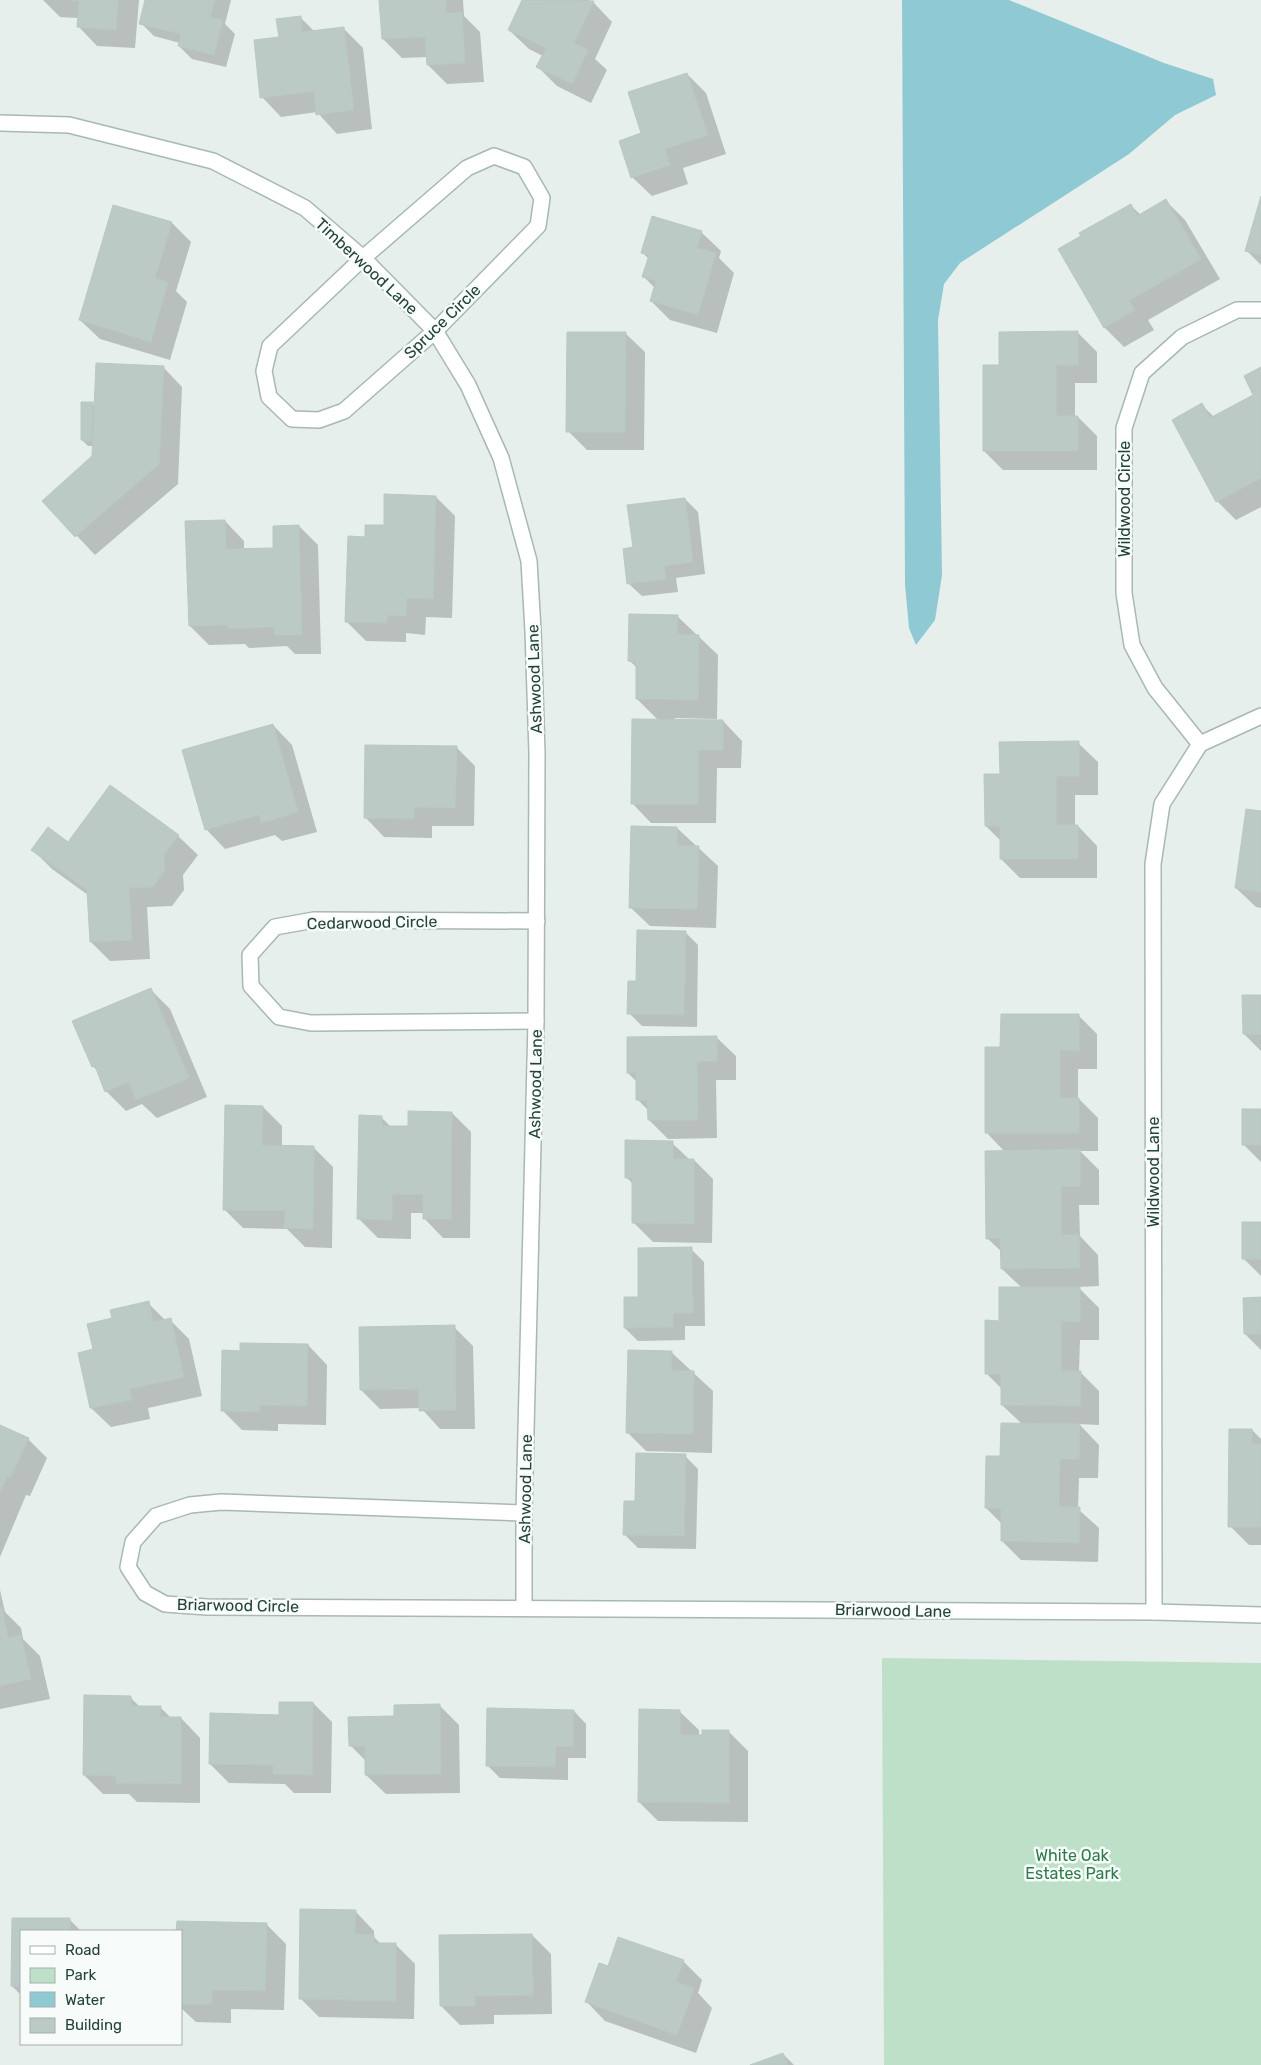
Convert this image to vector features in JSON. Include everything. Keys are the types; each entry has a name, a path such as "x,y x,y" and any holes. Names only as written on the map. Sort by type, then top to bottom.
{"street":[{"name":"Timberwood Lane","path":"0,123 69,125 213,161 305,208 363,258 435,331 468,385 501,458 528,561"},
{"name":"Spruce Circle","path":"494,156 524,167 542,198 538,226 435,331 344,411 319,420 292,419 270,397 264,371 270,346 363,258 467,168 494,156"},
{"name":"Wildwood Circle","path":"1200,744 1155,688 1132,645 1124,593 1124,428 1142,373 1182,337 1238,310 1261,310"},
{"name":"Ashwood Lane","path":"524,1607 524,1513 537,921 537,754 533,631 528,561"},
{"path":"1200,744 1261,716"},
{"name":"Wildwood Lane","path":"1154,1612 1153,864 1162,804 1200,744"},
{"name":"Cedarwood Circle","path":"536,1021 311,1023 279,1017 251,986 250,955 275,927 314,920 537,921"},
{"name":"Briarwood Circle","path":"524,1513 221,1502 190,1505 156,1516 133,1542 128,1568 145,1593 165,1604 217,1607 524,1607"},
{"name":"Briarwood Lane","path":"524,1607 1154,1612 1261,1615"}],"green space":[{"name":"White Oak Estates Park","path":"882,1658 1261,1663 1261,2065 884,2065"}],"water":[{"path":"902,0 1009,0 1164,63 1213,79 1216,95 1175,115 1129,154 960,263 944,284 938,320 942,575 935,620 916,645 909,628 905,584"}],"building":[{"path":"69,0 118,0 116,30 77,27 79,1"},
{"path":"145,0 215,0 210,17 223,20 214,55 178,46 181,34 139,24"},
{"path":"379,0 446,0 446,13 462,12 465,63 427,65 425,37 382,39"},
{"path":"522,0 594,1 574,43 588,50 572,84 536,67 546,48 508,30"},
{"path":"301,16 302,32 344,27 354,110 316,115 314,91 260,98 254,40 279,37 276,19"},
{"path":"687,73 708,135 665,149 670,165 631,178 619,141 641,133 628,92"},
{"path":"1261,196 1261,255 1245,251"},
{"path":"1166,199 1201,259 1129,301 1135,310 1104,328 1058,249 1081,236 1079,233 1131,204 1137,216"},
{"path":"113,205 172,222 155,278 168,282 151,342 79,320"},
{"path":"652,216 702,231 697,248 716,253 698,315 650,301 656,281 642,277 649,255 641,253"},
{"path":"1078,331 1078,365 1056,365 1056,416 1078,416 1078,451 983,451 983,365 999,365 999,332"},
{"path":"567,332 626,332 625,432 566,432"},
{"path":"96,363 164,366 159,464 75,537 42,501 92,456"},
{"path":"1261,367 1261,478 1216,502 1172,420 1202,403 1210,418 1253,395 1244,376"},
{"path":"81,402 93,402 91,441 81,440"},
{"path":"384,494 436,496 433,599 407,598 406,616 387,615 387,623 345,622 348,536 365,537 365,525 384,525"},
{"path":"685,498 693,562 664,566 666,579 627,584 623,549 633,547 627,505"},
{"path":"225,520 226,549 273,548 273,526 299,525 302,635 275,635 274,627 228,629 228,625 189,626 185,521"},
{"path":"629,614 678,615 677,634 699,635 698,700 636,699 636,662 628,661"},
{"path":"632,719 723,720 723,750 698,750 698,804 631,804"},
{"path":"273,724 298,812 261,823 259,815 205,830 182,750"},
{"path":"1079,741 1079,776 1056,776 1056,825 1078,825 1078,859 1000,859 1000,826 985,826 984,774 1000,774 999,742"},
{"path":"365,745 457,746 455,808 414,807 414,819 364,818"},
{"path":"110,785 179,835 164,855 165,870 153,887 129,888 132,940 90,942 87,890 31,850 48,827 68,842"},
{"path":"1246,809 1261,811 1261,892 1235,888"},
{"path":"631,826 677,827 677,845 699,846 697,909 629,908"},
{"path":"637,930 686,931 684,1015 627,1014 628,981 636,981"},
{"path":"151,988 189,1078 136,1100 129,1082 105,1092 95,1066 92,1067 72,1021"},
{"path":"1242,995 1261,995 1261,1034 1243,1034"},
{"path":"1001,1014 1079,1014 1079,1051 1060,1050 1060,1098 1079,1098 1079,1133 985,1133 985,1047 1000,1047"},
{"path":"717,1036 717,1061 697,1062 698,1120 648,1120 647,1100 636,1100 636,1073 627,1073 627,1037"},
{"path":"225,1105 263,1106 262,1145 314,1146 313,1229 284,1228 285,1210 223,1210"},
{"path":"1242,1109 1261,1109 1261,1145 1242,1145"},
{"path":"408,1111 452,1112 451,1219 423,1219 423,1194 392,1194 392,1220 357,1219 359,1115 382,1116 382,1126 408,1126"},
{"path":"625,1140 673,1141 673,1159 694,1159 694,1224 632,1223 632,1178 625,1178"},
{"path":"1080,1149 1080,1186 1061,1186 1061,1235 1079,1234 1080,1268 1001,1269 1000,1238 986,1239 985,1151"},
{"path":"1242,1222 1261,1222 1261,1259 1242,1259"},
{"path":"692,1247 693,1313 673,1313 673,1327 624,1328 624,1297 638,1297 638,1248"},
{"path":"999,1287 1080,1287 1080,1322 1061,1321 1061,1371 1081,1371 1080,1406 1001,1405 1001,1374 985,1374 985,1320 999,1321"},
{"path":"1261,1297 1261,1334 1244,1334 1243,1298"},
{"path":"149,1301 153,1322 171,1318 184,1377 129,1389 132,1400 90,1408 78,1353 93,1349 87,1324 112,1318 110,1310"},
{"path":"455,1325 456,1410 419,1411 419,1389 360,1390 359,1327"},
{"path":"240,1343 308,1344 307,1406 260,1405 260,1412 221,1411 222,1350 240,1351"},
{"path":"628,1350 672,1351 671,1370 694,1371 693,1434 626,1433"},
{"path":"1001,1423 1080,1424 1079,1459 1060,1459 1059,1507 1080,1507 1079,1543 1001,1541 1001,1509 985,1508 986,1456 1000,1456"},
{"path":"0,1425 29,1438 10,1478 7,1476 0,1491"},
{"path":"1229,1429 1252,1429 1252,1444 1261,1444 1261,1527 1228,1527"},
{"path":"636,1453 686,1454 684,1536 623,1535 624,1501 635,1501"},
{"path":"2,1607 8,1638 21,1635 31,1679 0,1686 0,1608"},
{"path":"84,1695 131,1696 131,1706 161,1706 160,1717 181,1717 181,1784 116,1783 116,1776 83,1775"},
{"path":"279,1702 313,1702 312,1775 273,1774 273,1765 209,1764 210,1713 279,1715"},
{"path":"440,1704 441,1774 365,1775 365,1746 349,1746 348,1717 394,1716 394,1705"},
{"path":"487,1708 574,1710 573,1746 556,1746 555,1767 486,1766"},
{"path":"639,1709 680,1710 680,1735 702,1735 702,1730 729,1730 729,1803 638,1802"},
{"path":"300,1909 356,1910 355,1934 374,1935 374,1943 396,1943 396,2001 299,1999"},
{"path":"12,1918 70,1918 70,1930 20,1930 20,1987 11,1986"},
{"path":"177,1921 267,1923 265,1991 212,1990 212,2004 182,2004 182,1930 176,1930"},
{"path":"532,1934 533,1995 475,1996 475,2006 440,2006 439,1935"},
{"path":"618,1937 684,1960 676,1982 694,1988 677,2035 585,2002 599,1963 608,1966"},
{"path":"783,2053 788,2065 750,2065"}]}
